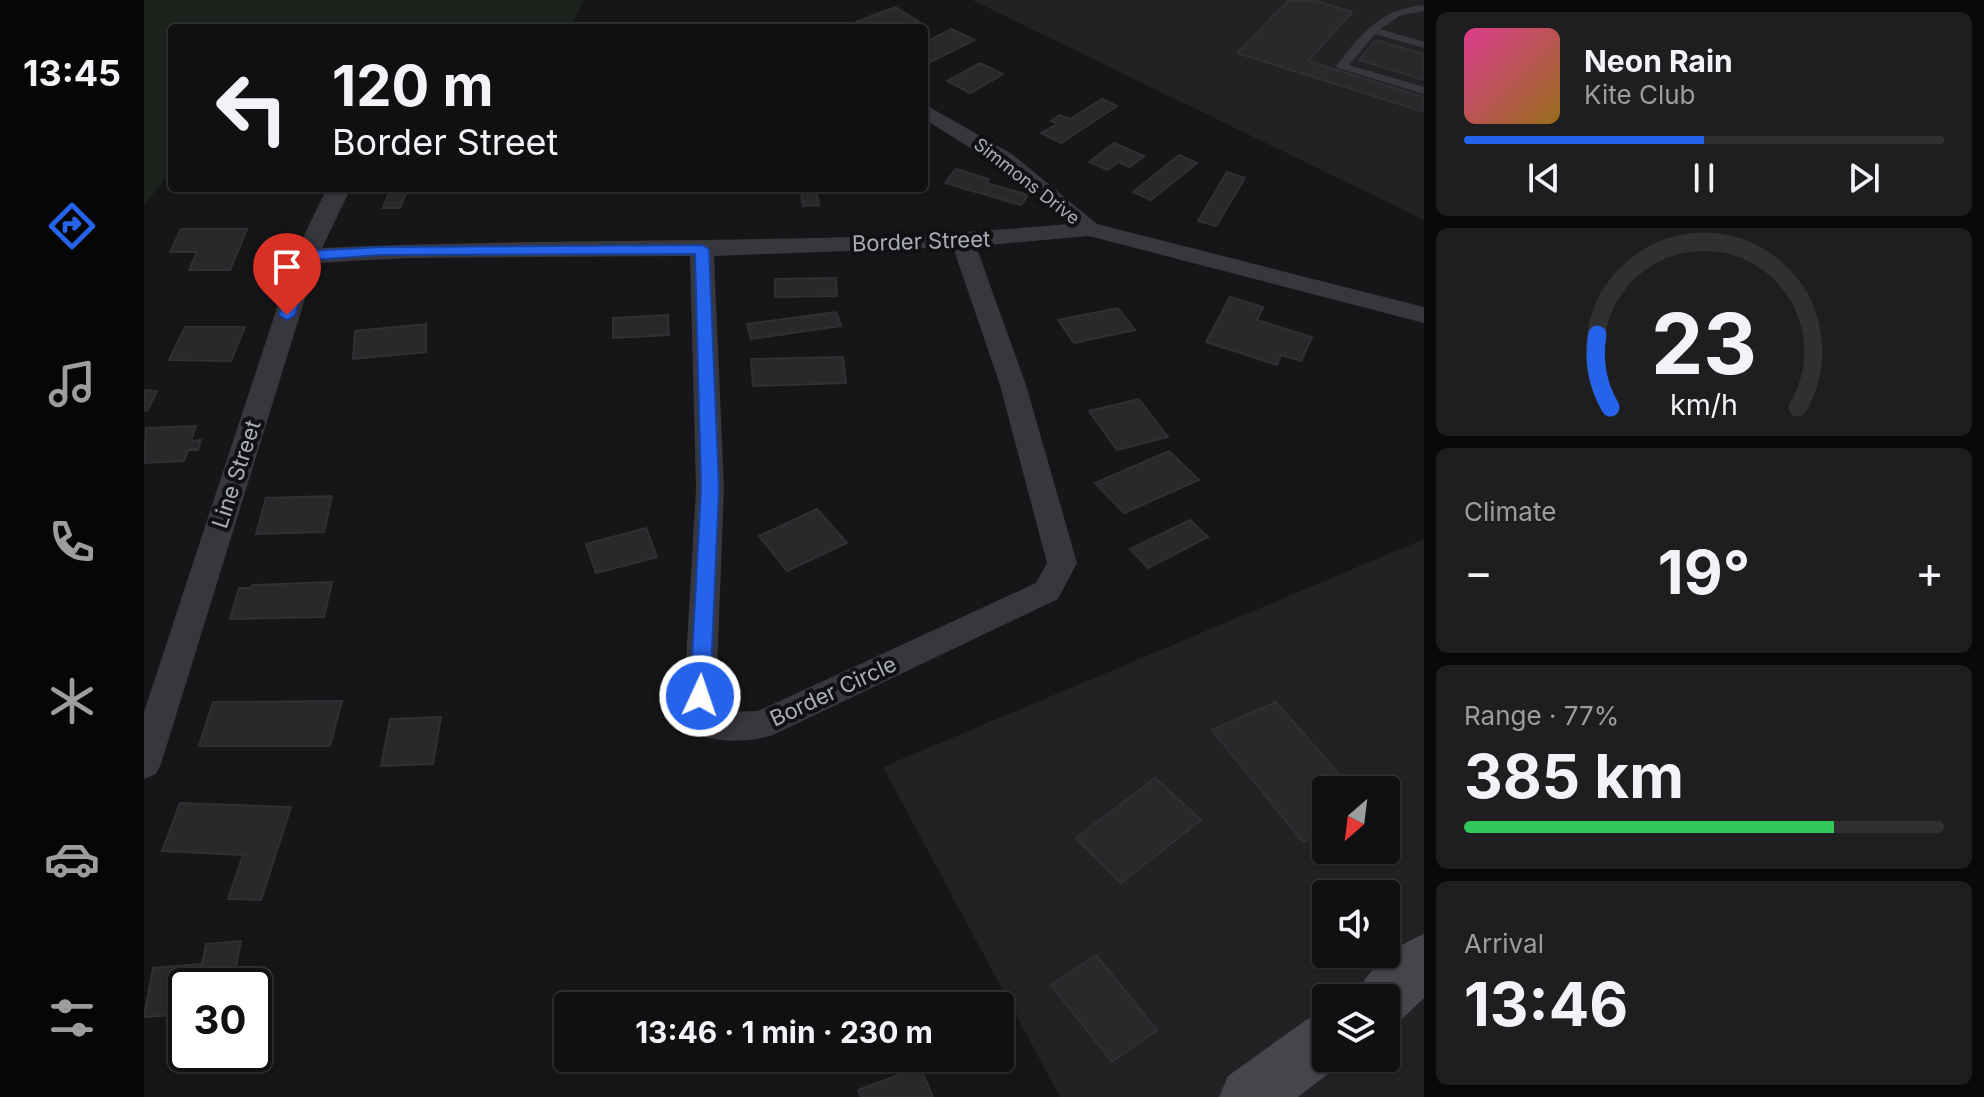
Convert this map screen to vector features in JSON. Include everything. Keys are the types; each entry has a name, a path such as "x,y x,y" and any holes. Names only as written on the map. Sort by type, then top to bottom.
{"street":[{"name":"Simmons Drive","path":"928,112 1004,159 1089,229"},
{"name":"Line Street","path":"144,764 306,256 337,192"},
{"name":"Border Street","path":"306,256 407,251 702,249 962,240 1089,229 1424,315"},
{"name":"Border Circle","path":"702,249 710,488 700,696 713,726 761,725 1047,591 1062,563 1013,385 962,240"},
{"path":"1399,984 1424,961"},
{"path":"1249,1097 1312,1050"}],"lane":[{"path":"1424,8 1405,8 1384,18 1342,66 1424,91"},
{"path":"1373,30 1424,45"}],"shaded area":[{"path":"144,0 584,0 572,24 168,24 168,174 144,206"},
{"path":"972,0 1424,0 1424,220"},
{"path":"1424,539 1424,1097 1060,1097 1014,1011 1014,992 1004,992 883,767"}],"building":[{"path":"1289,0 1313,0 1352,12 1308,61 1424,97 1424,112 1237,53"},
{"path":"895,7 918,21 910,24 851,24"},
{"path":"951,29 975,40 928,63 928,41"},
{"path":"1376,40 1424,54 1424,80 1359,60"},
{"path":"980,63 1003,74 970,93 947,81"},
{"path":"1102,99 1117,106 1061,143 1041,133 1057,124 1051,121 1060,115 1070,119"},
{"path":"1114,143 1144,156 1130,167 1118,162 1108,170 1089,162"},
{"path":"1179,155 1197,163 1151,200 1133,192"},
{"path":"956,169 989,179 986,183 1028,195 1021,205 945,183"},
{"path":"1227,172 1245,178 1216,226 1198,221"},
{"path":"389,192 406,192 400,208 383,208"},
{"path":"801,192 817,192 819,205 803,206"},
{"path":"181,229 247,229 230,270 189,270 197,252 170,252"},
{"path":"836,278 837,296 775,297 775,279"},
{"path":"1230,297 1263,307 1257,320 1312,337 1301,361 1281,355 1277,365 1206,342"},
{"path":"1118,308 1135,330 1074,343 1058,320"},
{"path":"836,312 841,326 751,339 747,324"},
{"path":"668,315 669,335 613,338 613,318"},
{"path":"426,324 426,352 353,359 355,331"},
{"path":"185,327 245,327 231,361 169,360"},
{"path":"843,357 846,383 753,386 751,359"},
{"path":"144,390 157,391 147,411 144,410"},
{"path":"1139,399 1168,437 1117,450 1089,411"},
{"path":"196,426 191,441 201,440 198,450 188,450 184,461 144,463 146,428"},
{"path":"1169,451 1199,480 1124,513 1095,483"},
{"path":"332,496 324,532 256,534 266,498"},
{"path":"817,509 847,543 787,571 759,536"},
{"path":"1190,520 1208,537 1148,568 1130,549"},
{"path":"646,528 657,557 596,573 586,544"},
{"path":"332,582 324,617 230,619 239,588"},
{"path":"342,701 330,746 199,746 213,702"},
{"path":"1276,702 1341,776 1312,776 1312,838 1303,842 1212,730"},
{"path":"441,717 433,764 381,766 390,719"},
{"path":"1155,778 1201,820 1121,883 1076,838"},
{"path":"180,803 291,807 261,900 228,899 243,855 162,851"},
{"path":"241,941 236,968 168,968 168,1015 144,1017 153,968 202,964 206,944"},
{"path":"1096,955 1157,1030 1112,1062 1051,985"},
{"path":"907,1072 922,1072 933,1097 861,1097 858,1090"}],"route":[{"path":"287,315 306,256 380,251 546,248 702,249 710,488 700,696"}]}
